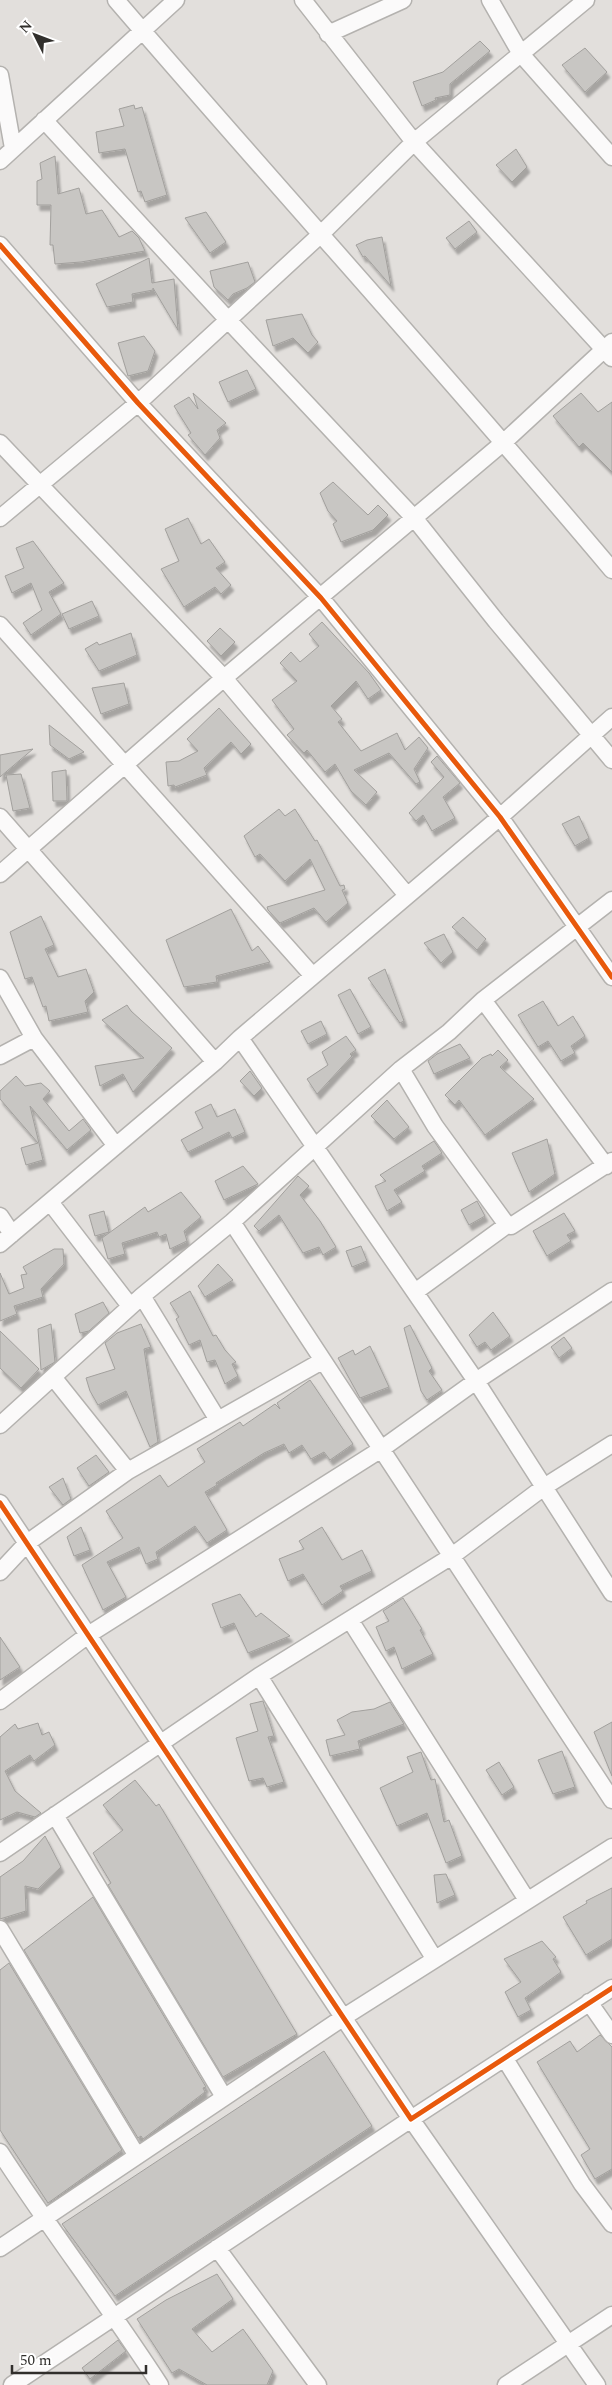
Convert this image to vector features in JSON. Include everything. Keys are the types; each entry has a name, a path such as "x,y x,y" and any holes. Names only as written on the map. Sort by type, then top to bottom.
{"street":[{"path":"116,0 320,235 504,442 612,570"},
{"path":"0,161 176,0"},
{"path":"0,874 30,850 224,678 415,519 609,349 414,142 303,0"},
{"path":"490,0 521,54 612,157"},
{"path":"0,518 138,403 320,235 414,142 586,0"},
{"path":"328,34 398,1"},
{"path":"0,74 13,148"},
{"path":"44,120 415,519 496,622 612,760"},
{"path":"0,245 138,403 321,598 500,817 612,977"},
{"path":"0,443 224,678 406,894"},
{"path":"0,625 313,976"},
{"path":"0,1216 6,1239 215,1062 240,1038 406,894 500,817 612,717"},
{"path":"0,816 215,1062"},
{"path":"0,1425 136,1301 232,1222 401,1068 449,1032 483,1000 576,926 612,900"},
{"path":"0,978 34,1038 116,1146"},
{"path":"415,1292 507,1225 511,1226 609,1163 483,1000"},
{"path":"0,1056 34,1038"},
{"path":"240,1038 476,1381 612,1593"},
{"path":"401,1068 436,1126 507,1225"},
{"path":"50,1202 136,1301 218,1420"},
{"path":"232,1222 380,1450 612,1800"},
{"path":"0,1701 88,1635 380,1450 476,1381 612,1292"},
{"path":"0,1572 27,1543 128,1471 322,1361"},
{"path":"52,1377 128,1471"},
{"path":"0,1853 259,1676 452,1556 544,1487 612,1444"},
{"path":"0,1503 412,2119 597,2385"},
{"path":"350,1620 527,1900"},
{"path":"259,1676 434,1958"},
{"path":"54,1815 224,2097"},
{"path":"0,2248 434,1958 612,1847"},
{"path":"0,1929 137,2156"},
{"path":"13,2385 115,2315 612,1988"},
{"path":"589,2002 612,2035"},
{"path":"505,2059 582,2184 612,2224"},
{"path":"0,2152 44,2219 115,2315 160,2385"},
{"path":"218,2248 318,2385"},
{"path":"506,2385 612,2315"}],"building":[{"path":"480,41 490,51 450,84 450,95 435,98 436,100 422,106 413,82 443,72"},
{"path":"585,48 607,72 585,92 562,65"},
{"path":"134,105 135,109 142,107 167,195 145,202 141,191 138,192 125,149 99,153 96,132 124,126 119,109"},
{"path":"516,149 527,167 512,182 496,165"},
{"path":"55,156 58,194 79,188 86,214 102,210 119,237 132,231 139,238 145,251 81,262 55,264 53,245 50,245 51,205 37,205 37,181 42,179 40,163"},
{"path":"206,212 226,242 210,253 185,218"},
{"path":"469,221 477,232 455,249 446,238"},
{"path":"382,237 391,286 365,256 363,257 356,245 367,240"},
{"path":"149,258 152,283 174,279 178,330 153,288 153,290 132,294 133,302 107,307 96,284"},
{"path":"248,262 255,282 233,294 228,300 214,287 210,271"},
{"path":"302,314 312,335 318,342 308,353 293,338 273,346 266,320"},
{"path":"144,336 155,351 148,371 128,376 118,343"},
{"path":"247,370 256,389 228,402 219,382"},
{"path":"193,393 226,423 217,430 220,438 205,455 188,435 191,433 174,406 189,397 198,409"},
{"path":"581,393 598,412 612,402 612,472 583,443 579,447 553,416"},
{"path":"333,482 368,515 378,505 388,515 373,530 341,542 333,524 337,521 328,511 320,493"},
{"path":"188,518 201,544 209,539 225,562 216,568 231,585 221,594 215,587 184,607 161,569 179,561 165,529"},
{"path":"33,541 64,583 49,592 61,614 31,635 23,623 42,610 31,583 12,593 5,576 24,568 16,548"},
{"path":"92,601 99,616 69,629 62,614"},
{"path":"322,622 369,673 381,690 368,699 356,681 331,706 342,719 338,722 361,751 397,733 405,750 419,737 428,748 414,769 420,782 416,784 389,753 354,770 377,792 366,805 351,791 335,764 325,772 307,750 304,753 287,735 294,729 272,700 297,681 280,663 291,652 300,662 319,646 309,634"},
{"path":"220,628 235,642 221,656 207,641"},
{"path":"131,633 137,655 99,671 85,649 97,642 99,645"},
{"path":"124,683 129,704 101,714 92,688"},
{"path":"219,708 251,744 241,754 231,742 204,768 207,775 175,787 174,785 168,786 166,762 179,761 198,751 187,739"},
{"path":"49,725 84,752 69,759 50,745"},
{"path":"33,749 0,777 0,755"},
{"path":"437,756 460,783 443,797 455,818 432,831 423,815 416,821 409,813 444,777 431,762"},
{"path":"66,770 67,801 53,801 52,772"},
{"path":"21,774 30,808 13,811 6,775"},
{"path":"279,809 285,816 295,809 315,841 317,840 340,886 344,885 345,889 342,890 348,903 326,922 314,908 280,923 268,910 267,907 325,890 310,859 285,881 260,854 255,857 244,836"},
{"path":"579,816 589,838 575,846 562,824"},
{"path":"231,909 252,951 258,946 270,962 216,976 217,982 184,987 166,940"},
{"path":"41,916 54,945 45,949 58,977 86,969 94,992 85,1001 88,1012 49,1021 46,1006 43,1007 32,977 25,979 10,932"},
{"path":"463,917 486,939 477,950 452,927"},
{"path":"444,934 453,952 441,963 424,943"},
{"path":"385,969 404,1021 400,1023 368,978"},
{"path":"350,989 371,1027 358,1034 338,995"},
{"path":"543,1001 558,1026 573,1016 585,1036 571,1046 575,1053 561,1061 548,1041 538,1047 518,1015"},
{"path":"127,1005 131,1011 172,1048 133,1092 123,1074 100,1086 95,1066 144,1058 102,1020"},
{"path":"321,1021 327,1034 308,1044 301,1031"},
{"path":"346,1036 356,1050 350,1054 352,1056 317,1094 307,1079 328,1065 322,1052"},
{"path":"460,1044 470,1058 434,1074 428,1061 437,1054"},
{"path":"498,1050 508,1060 500,1067 534,1099 485,1135 459,1100 455,1105 445,1095 482,1058 491,1054 492,1056"},
{"path":"250,1071 262,1088 254,1096 240,1081"},
{"path":"16,1076 25,1086 41,1083 50,1091 43,1099 69,1131 83,1119 91,1130 67,1150 30,1106 43,1160 26,1165 21,1148 38,1143 0,1099 0,1091"},
{"path":"387,1100 409,1127 394,1139 371,1116"},
{"path":"211,1104 217,1117 235,1109 245,1132 232,1138 229,1132 188,1152 181,1140 203,1128 195,1112"},
{"path":"547,1139 555,1174 529,1192 512,1153"},
{"path":"434,1141 442,1153 422,1166 425,1171 394,1190 402,1202 387,1211 375,1186 386,1181 380,1175"},
{"path":"243,1166 258,1184 224,1200 215,1181"},
{"path":"298,1176 309,1186 300,1195 320,1221 336,1247 323,1255 319,1247 303,1253 279,1215 259,1231 254,1226"},
{"path":"181,1192 201,1217 184,1231 187,1241 170,1249 166,1234 159,1237 157,1232 122,1243 125,1254 108,1259 102,1238 145,1207 148,1212"},
{"path":"477,1201 485,1216 469,1225 461,1210"},
{"path":"104,1211 109,1232 95,1236 89,1215"},
{"path":"564,1213 575,1231 567,1235 571,1241 547,1256 533,1231"},
{"path":"361,1246 367,1261 352,1267 346,1251"},
{"path":"54,1249 63,1249 64,1264 41,1289 43,1297 14,1306 17,1314 0,1321 0,1273 9,1294 24,1288 21,1275 27,1274 23,1267"},
{"path":"218,1264 233,1280 205,1297 198,1286"},
{"path":"190,1291 213,1336 216,1335 225,1350 236,1362 232,1364 238,1376 225,1384 215,1360 207,1362 200,1340 189,1345 176,1319 179,1317 170,1303"},
{"path":"103,1302 109,1313 89,1331 80,1333 75,1314"},
{"path":"493,1312 510,1336 491,1350 485,1342 477,1347 469,1335"},
{"path":"51,1324 55,1362 41,1370 38,1329"},
{"path":"141,1324 151,1347 144,1349 158,1442 150,1447 126,1391 98,1405 90,1391 86,1378 115,1369 105,1343 117,1333"},
{"path":"410,1325 432,1368 429,1371 442,1390 427,1400 421,1391 404,1328"},
{"path":"0,1331 39,1369 21,1388 0,1368"},
{"path":"564,1337 572,1348 559,1358 551,1347"},
{"path":"370,1346 389,1387 360,1398 338,1358 353,1350 355,1355"},
{"path":"310,1380 353,1444 330,1460 324,1452 311,1459 302,1445 289,1453 284,1444 264,1453 216,1483 217,1485 205,1492 227,1530 207,1543 195,1526 156,1552 158,1559 146,1564 139,1547 107,1562 126,1597 103,1610 82,1565 123,1538 106,1511 160,1475 168,1487 205,1462 197,1449 240,1422 243,1426 275,1404 280,1409 277,1403"},
{"path":"96,1455 109,1472 89,1486 77,1468"},
{"path":"63,1478 71,1499 63,1505 49,1487"},
{"path":"81,1527 90,1550 74,1556 67,1537"},
{"path":"322,1527 342,1560 362,1550 372,1571 340,1586 343,1591 322,1605 303,1574 288,1581 279,1559 304,1549 299,1541"},
{"path":"240,1594 256,1617 261,1613 290,1636 248,1653 234,1623 221,1628 212,1604"},
{"path":"403,1598 422,1629 420,1630 433,1654 402,1669 394,1647 386,1651 376,1627 389,1621 383,1611"},
{"path":"0,1637 20,1667 0,1680"},
{"path":"263,1701 274,1736 268,1737 284,1782 267,1787 263,1778 249,1781 236,1738 258,1731 250,1704"},
{"path":"390,1702 404,1724 358,1741 360,1749 330,1756 326,1740 345,1735 337,1720 352,1712 374,1709"},
{"path":"612,1722 612,1776 594,1732"},
{"path":"38,1723 42,1735 49,1732 55,1745 34,1761 30,1755 5,1771 15,1791 41,1813 35,1817 17,1812 0,1820 0,1737 15,1724 18,1729"},
{"path":"562,1751 575,1787 553,1794 538,1760"},
{"path":"421,1752 431,1780 435,1779 444,1822 449,1820 462,1856 446,1863 427,1813 397,1826 380,1788 413,1772 407,1757"},
{"path":"499,1762 514,1787 502,1795 486,1770"},
{"path":"135,1780 156,1806 159,1804 297,2034 223,2077 108,1885 111,1883 93,1853 123,1830 103,1805"},
{"path":"45,1836 61,1867 38,1889 25,1886 26,1911 0,1919 0,1877 23,1861"},
{"path":"446,1874 455,1895 437,1903 434,1875"},
{"path":"612,1888 612,1939 586,1955 563,1917 587,1903 586,1901"},
{"path":"93,1897 206,2087 203,2088 205,2092 143,2139 141,2136 138,2138 24,1950"},
{"path":"542,1941 556,1957 553,1959 561,1972 525,1998 531,2010 518,2017 505,1992 521,1982 504,1959"},
{"path":"9,1963 122,2150 48,2203 0,2130 0,1970"},
{"path":"600,2035 612,2047 612,2169 595,2179 581,2155 590,2149 537,2062 570,2041 577,2052"},
{"path":"324,2051 372,2126 115,2296 62,2224"},
{"path":"217,2274 233,2299 192,2329 212,2352 243,2329 273,2371 267,2385 207,2385 179,2369 172,2373 137,2319 166,2300"},
{"path":"118,2340 126,2351 90,2379 82,2368"}],"cycle path":[{"path":"0,245 138,403 321,598 500,817 612,977"},
{"path":"0,1503 411,2119 612,1988"}]}
